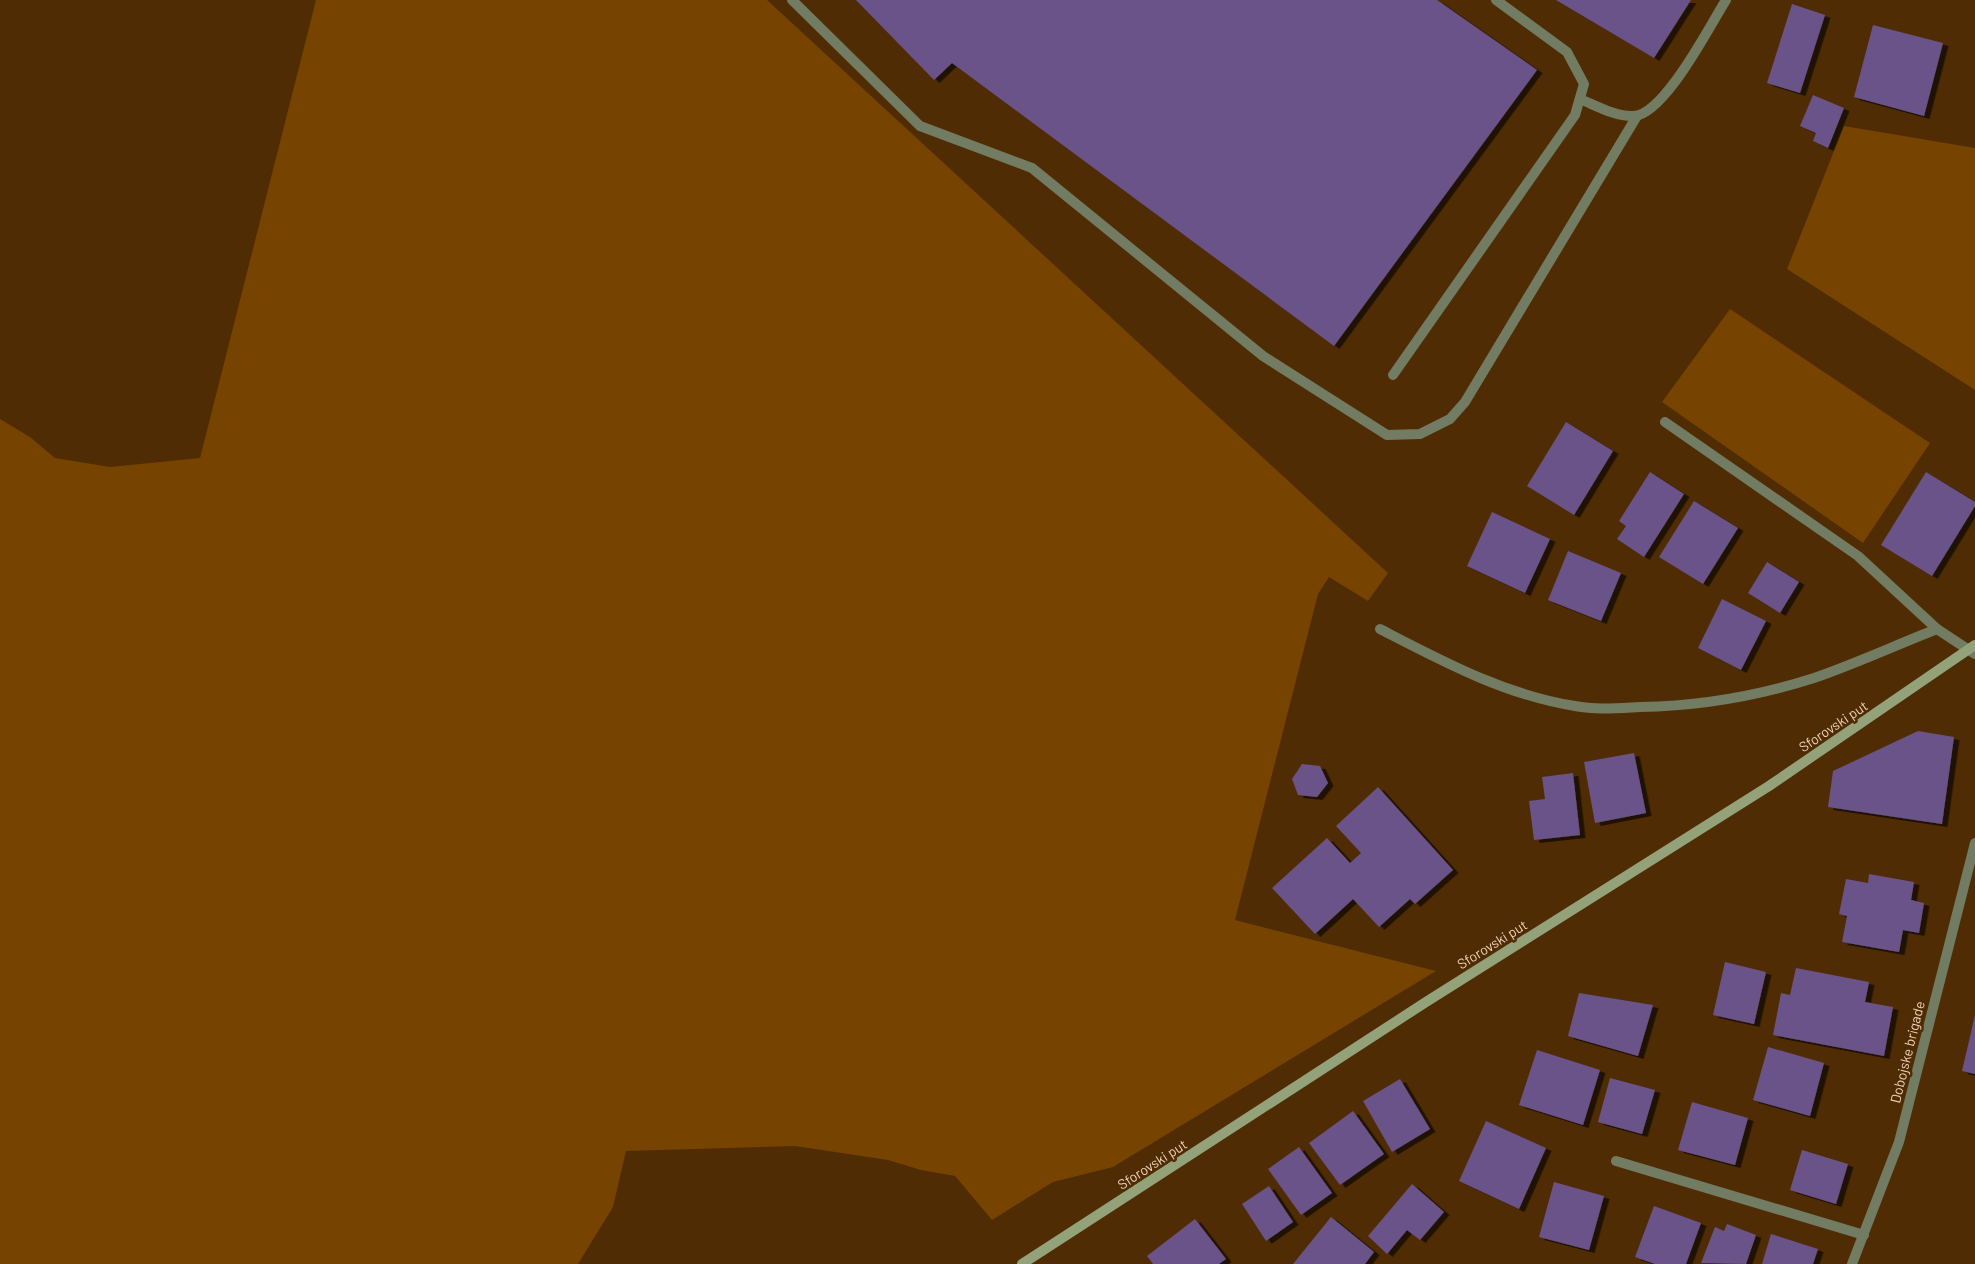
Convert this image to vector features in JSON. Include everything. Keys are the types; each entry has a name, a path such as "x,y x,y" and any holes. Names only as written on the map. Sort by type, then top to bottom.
{"street":[{"path":"792,0 920,126 1032,168 1263,356 1387,435 1420,434 1450,419 1465,402 1637,116 1656,103 1674,86 1726,0"},
{"path":"1393,375 1575,115 1580,99 1584,84 1567,52 1496,0"},
{"path":"1580,99 1619,115 1637,116"},
{"path":"1665,422 1858,556 1937,629 1973,649"},
{"path":"1380,629 1458,669 1514,690 1576,706 1620,708 1667,707 1737,697 1814,678 1937,629"},
{"name":"Sforovski put","path":"1022,1264 1426,1002 1769,786 1973,649"},
{"name":"Dobojske brigade","path":"1852,1264 1898,1142 1975,842"},
{"path":"1616,1161 1864,1235"}],"shaded area":[{"path":"316,0 767,0 1388,573 1368,601 1329,577 1318,594 1235,920 1436,971 1113,1167 1053,1182 992,1220 955,1176 921,1170 888,1160 795,1146 626,1151 613,1207 578,1264 0,1264 0,419 30,437 55,458 110,467 200,458"},
{"path":"1844,126 1975,148 1975,390 1787,269"},
{"path":"1730,309 1930,443 1863,543 1662,402"}],"building":[{"path":"856,0 1437,0 1537,70 1334,346 952,63 934,80"},
{"path":"1556,0 1691,0 1654,58"},
{"path":"1792,4 1825,15 1800,93 1767,83"},
{"path":"1873,25 1943,43 1924,116 1854,97"},
{"path":"1813,95 1844,108 1828,148 1813,141 1816,133 1800,126"},
{"path":"1566,422 1613,451 1574,515 1527,486"},
{"path":"1650,472 1684,494 1644,557 1617,539 1626,526 1619,521"},
{"path":"1926,472 1975,502 1975,506 1932,576 1881,545"},
{"path":"1694,501 1738,528 1703,584 1659,557"},
{"path":"1492,512 1550,539 1525,593 1467,566"},
{"path":"1568,551 1621,573 1601,621 1548,600"},
{"path":"1767,562 1799,582 1780,613 1748,593"},
{"path":"1722,599 1766,621 1741,670 1698,648"},
{"path":"1918,731 1954,737 1942,824 1828,807 1833,771"},
{"path":"1634,753 1646,813 1595,823 1584,762"},
{"path":"1302,764 1320,766 1328,783 1317,797 1298,795 1292,779"},
{"path":"1573,773 1580,835 1534,840 1529,801 1545,799 1542,777"},
{"path":"1378,787 1453,870 1415,904 1410,899 1379,927 1353,899 1315,934 1272,888 1327,838 1350,863 1361,853 1336,826"},
{"path":"1869,874 1914,882 1911,900 1924,903 1919,933 1903,930 1899,952 1842,942 1847,916 1839,914 1846,879 1868,883"},
{"path":"1725,962 1766,972 1754,1024 1713,1015"},
{"path":"1796,968 1869,982 1865,1002 1893,1007 1884,1056 1773,1035 1781,993 1790,995"},
{"path":"1579,993 1653,1005 1638,1056 1568,1036"},
{"path":"1975,1015 1975,1074 1962,1071"},
{"path":"1768,1047 1824,1063 1810,1116 1753,1100"},
{"path":"1537,1050 1600,1070 1583,1125 1519,1105"},
{"path":"1610,1078 1655,1090 1642,1134 1598,1122"},
{"path":"1400,1079 1430,1129 1392,1152 1363,1101"},
{"path":"1692,1102 1748,1118 1735,1165 1678,1150"},
{"path":"1353,1111 1384,1154 1340,1185 1309,1143"},
{"path":"1486,1121 1546,1148 1519,1209 1459,1181"},
{"path":"1299,1147 1332,1193 1301,1215 1268,1169"},
{"path":"1802,1150 1848,1164 1836,1204 1790,1190"},
{"path":"1554,1182 1604,1196 1589,1250 1539,1237"},
{"path":"1412,1184 1444,1212 1420,1240 1407,1230 1387,1254 1368,1236"},
{"path":"1269,1186 1293,1222 1266,1241 1242,1204"},
{"path":"1654,1206 1701,1223 1686,1264 1655,1264 1635,1257"},
{"path":"1331,1217 1374,1252 1365,1264 1293,1264"},
{"path":"1195,1219 1226,1259 1219,1264 1153,1264 1147,1256"},
{"path":"1727,1224 1756,1235 1746,1264 1701,1263 1715,1227 1724,1231"},
{"path":"1771,1234 1818,1249 1813,1264 1762,1264"}]}
